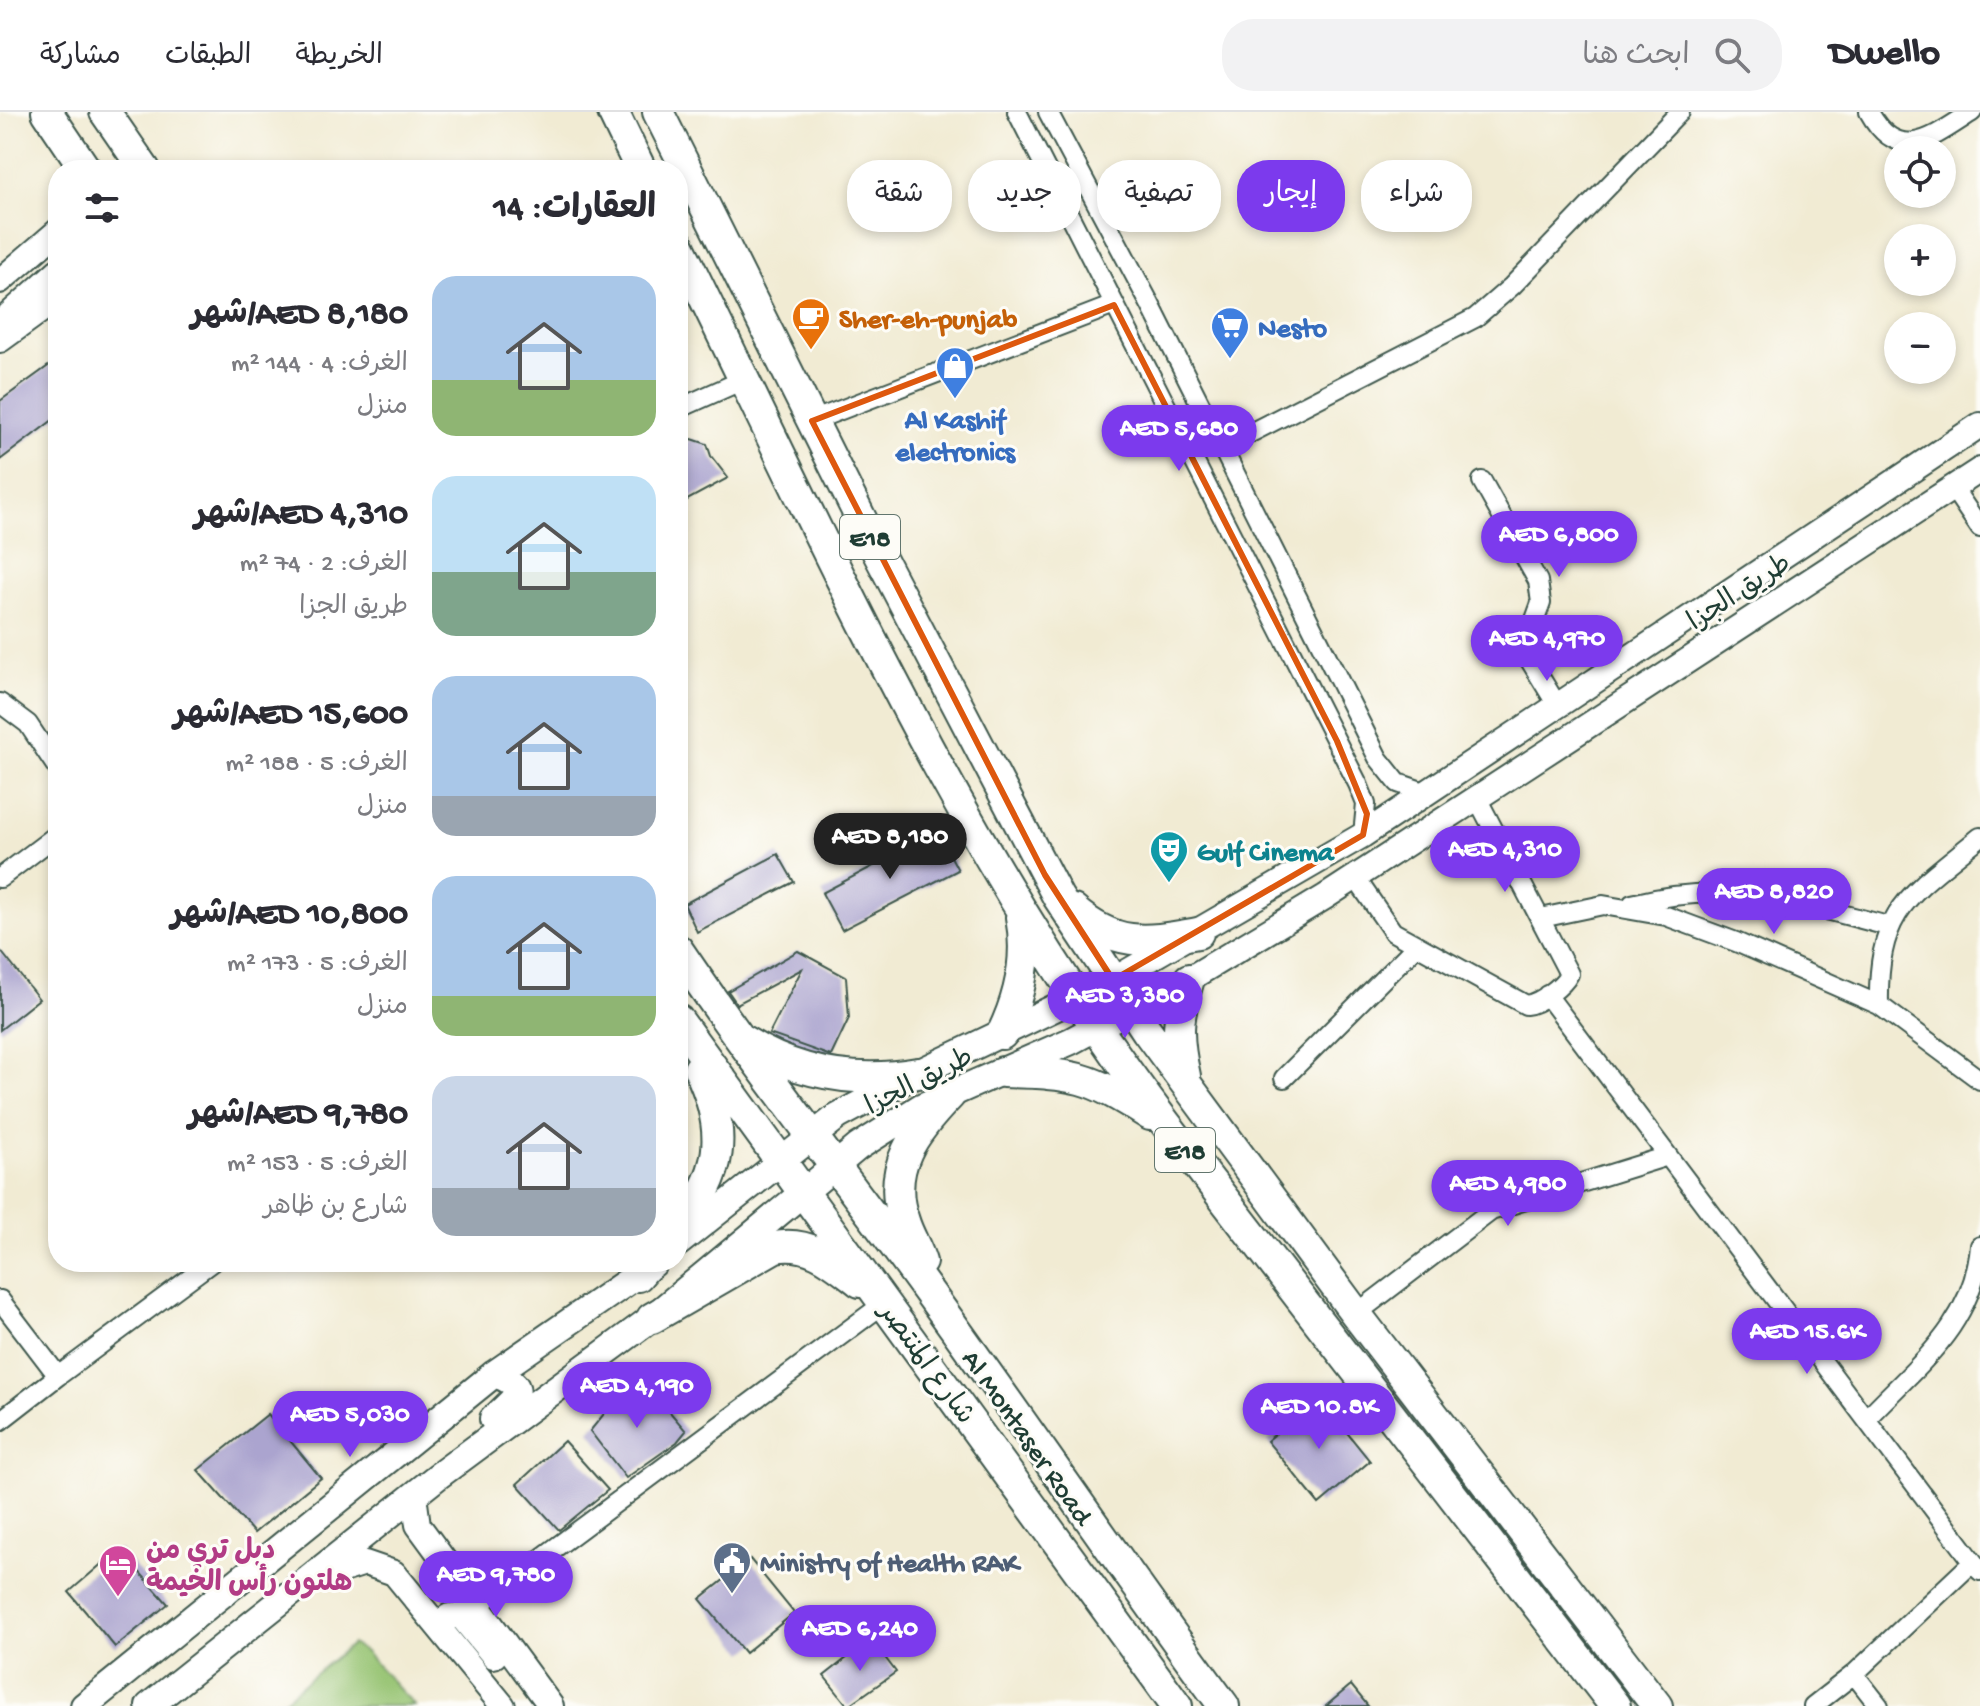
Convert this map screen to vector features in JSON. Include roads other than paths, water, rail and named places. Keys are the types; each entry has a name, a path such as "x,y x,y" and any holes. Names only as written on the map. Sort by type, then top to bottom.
{"main road":[{"path":"47,112 78,160"},
{"path":"613,112 636,160"},
{"name":"E18","path":"658,112 682,160"},
{"path":"111,114 139,160"},
{"name":"E18","path":"688,172 812,421 1058,897 1187,1085 1356,1314 1657,1706"},
{"name":"E18","path":"688,264 957,804 1076,999 1166,1124 1615,1706"},
{"path":"1058,897 1100,930 1119,939 1141,941 1198,933"},
{"path":"1002,1034 1022,978 1024,940 1019,903"},
{"path":"688,965 834,1167"},
{"path":"1187,1085 1177,1039 1179,1013 1189,979"},
{"name":"طريق الجزا","path":"688,1235 838,1116 918,1073 1113,980"},
{"name":"طريق الجزا","path":"149,1706 438,1476 652,1318 834,1167 891,1124 1132,1008"},
{"name":"شارع المنتصر","path":"688,1035 886,1302 1177,1706"},
{"path":"737,1036 763,1052 818,1073 868,1079 918,1073"},
{"path":"688,1044 708,1088 719,1130 716,1162 707,1190 688,1216"},
{"path":"1003,1072 1082,1077 1102,1085 1166,1124"},
{"path":"925,1287 919,1255 900,1209 898,1177 911,1138 950,1095"},
{"name":"Al Montaser Road","path":"834,1167 925,1287 1103,1542 1224,1706"},
{"path":"704,1275 701,1257 724,1236 728,1227 719,1210"},
{"path":"652,1318 775,1247 788,1244 815,1250 886,1302"},
{"path":"84,1706 494,1374 641,1272"},
{"path":"438,1476 517,1395 516,1385 510,1379 494,1374"}],"street":[{"path":"1017,112 1337,741 1366,804 1363,835"},
{"path":"1048,112 1361,725 1391,777 1427,793"},
{"path":"1221,448 1475,318 1512,286 1680,112"},
{"path":"1869,112 1880,130 1890,138 1914,144 1926,141 1972,112"},
{"path":"0,281 48,244"},
{"path":"0,323 48,280"},
{"path":"0,340 48,305"},
{"path":"812,421 1114,305"},
{"path":"688,405 745,379"},
{"name":"طريق الجزا","path":"1113,980 1363,835 1980,425"},
{"name":"طريق الجزا","path":"1132,1008 1189,979 1355,877 1980,470"},
{"path":"1482,481 1538,581 1541,603 1529,636 1529,659 1557,705"},
{"path":"1953,488 1980,528"},
{"path":"0,703 28,724 48,754"},
{"path":"1337,741 1361,725"},
{"path":"1355,877 1383,922 1416,946 1526,1005 1535,1004 1569,974 1477,798"},
{"path":"1879,1005 1878,971 1888,926 1901,904 1980,837"},
{"path":"0,878 48,842"},
{"path":"1541,918 1582,907 1625,906 1699,892 1747,893 1888,926"},
{"path":"1625,906 1666,916 1736,942 1879,1005 1980,1080"},
{"path":"1284,1078 1416,946"},
{"path":"1547,995 1976,1566 1854,1674 1813,1706"},
{"path":"1356,1314 1491,1211 1668,1156"},
{"path":"1866,1419 1952,1328 1979,1278 1980,1246"},
{"path":"0,1421 198,1272"},
{"path":"0,1300 58,1376"},
{"path":"477,1606 886,1302"},
{"path":"414,1495 418,1525 551,1706"},
{"path":"303,1583 365,1563 379,1565 394,1573 503,1706"},
{"path":"438,1625 452,1615 464,1618 531,1706"},
{"path":"1854,1674 1879,1706"}],"place":[{"name":"Sher-eh-punjab","path":"811,351"},
{"name":"Nesto","path":"1230,360"},
{"name":"Al Kashif electronics","path":"955,400"},
{"name":"Gulf Cinema","path":"1169,884"},
{"name":"Ministry of Health RAK","path":"732,1595"},
{"name":"دبل تري من هلتون رأس الخيمة","path":"118,1598"}]}
